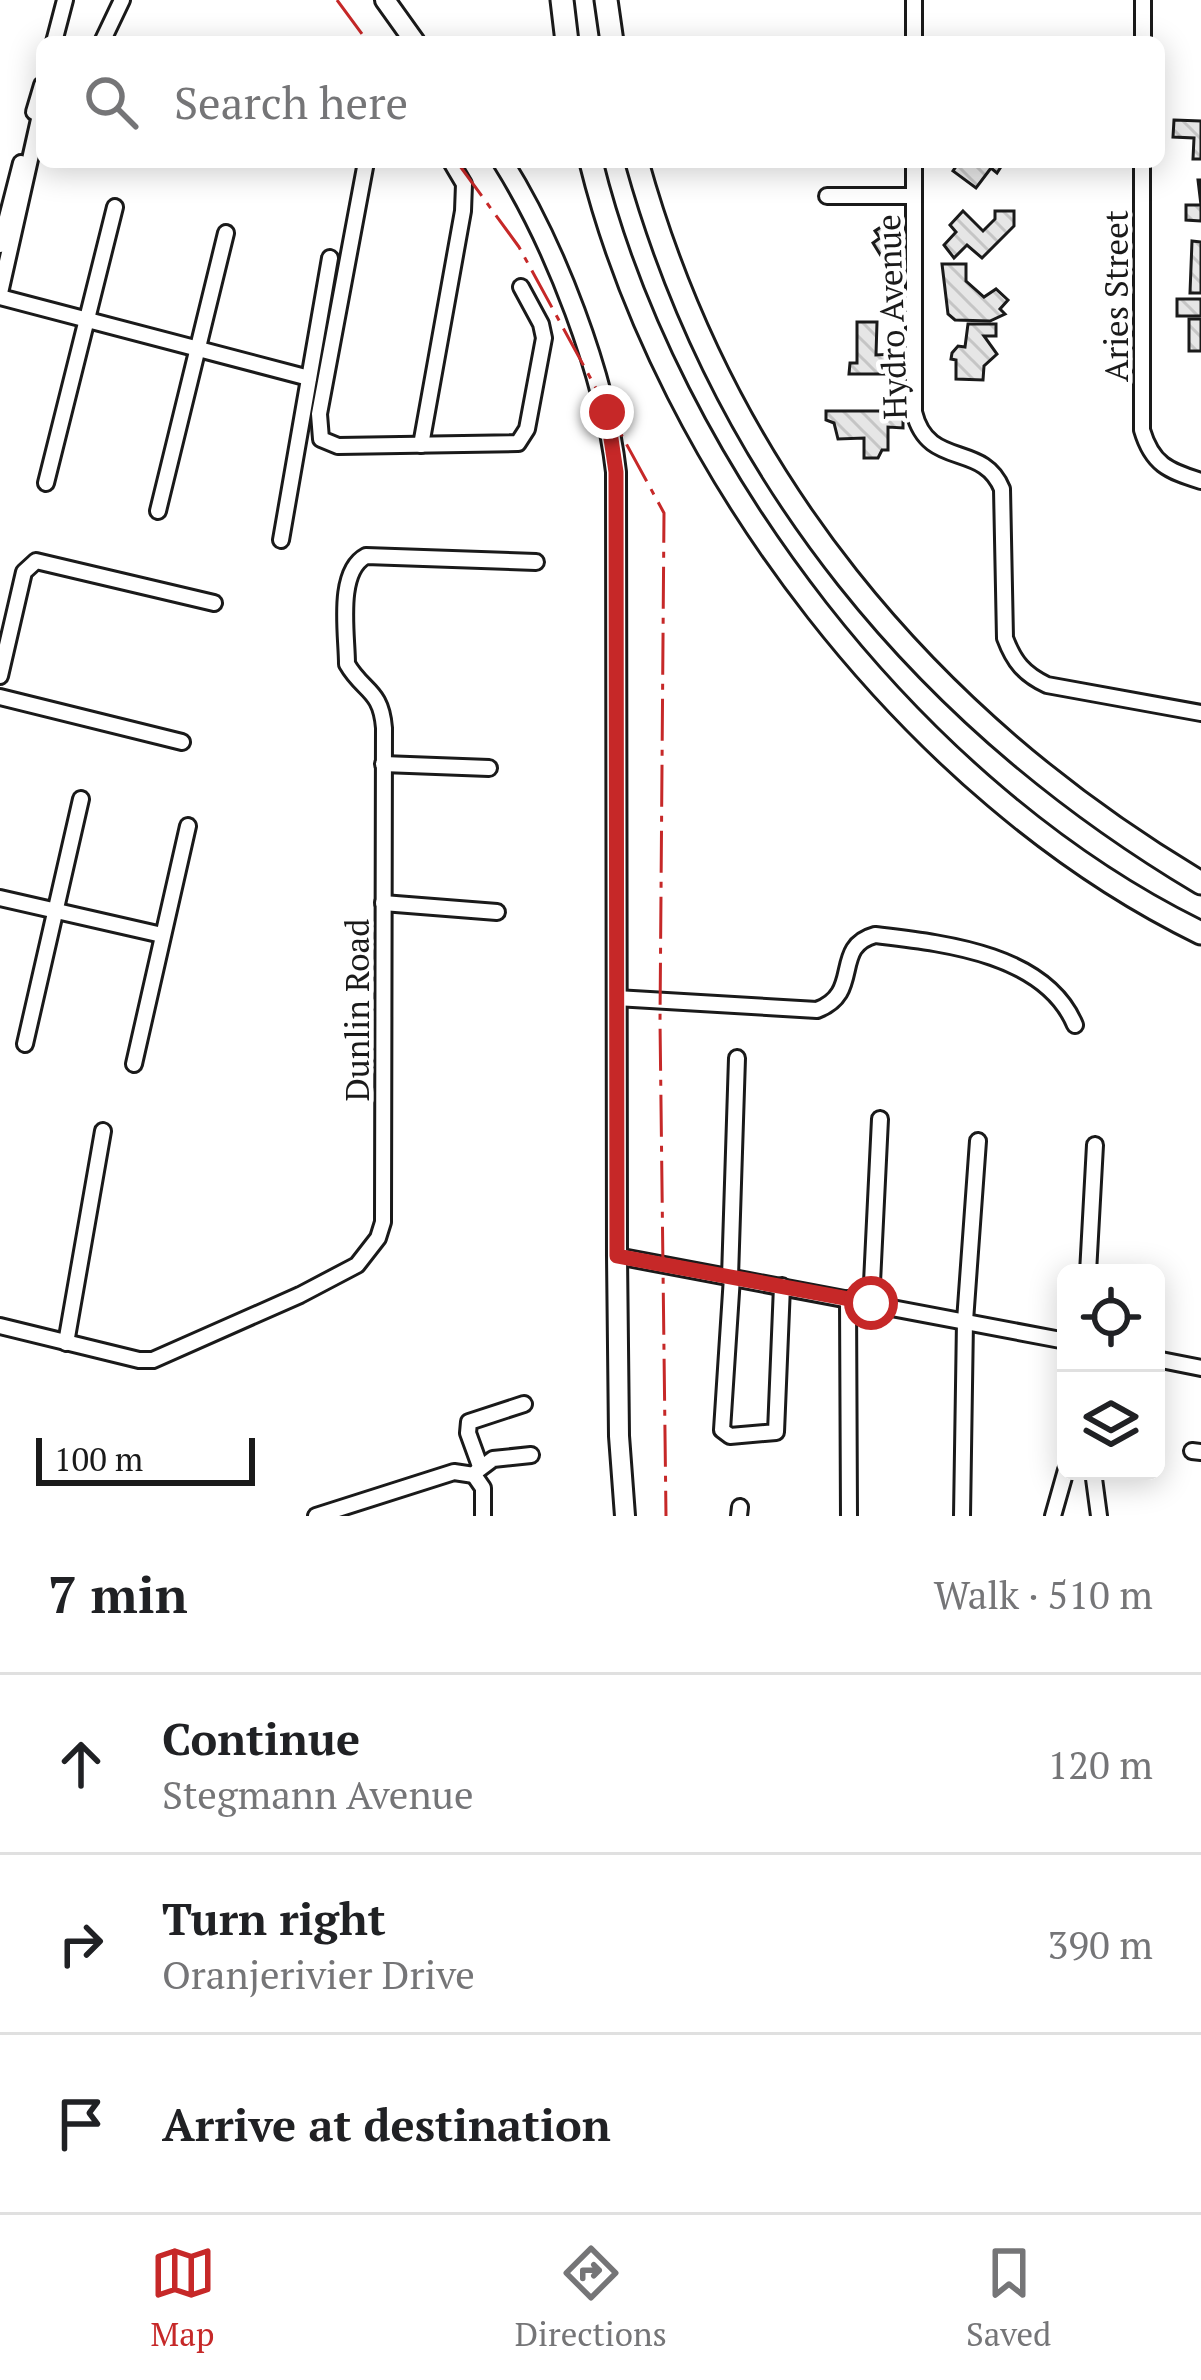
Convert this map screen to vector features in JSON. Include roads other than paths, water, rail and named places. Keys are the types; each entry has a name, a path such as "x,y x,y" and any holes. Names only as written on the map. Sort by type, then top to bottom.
{"main road":[{"path":"562,0 566,36"},
{"path":"606,0 611,36"},
{"path":"594,168 634,287 697,428 773,551 844,645 929,736 1020,817 1095,872 1201,933"},
{"path":"639,168 683,303 725,389 770,468 834,562 955,699 1046,780 1121,836 1201,883"}],"street":[{"path":"56,36 65,0"},
{"path":"105,36 122,0"},
{"path":"385,0 412,36"},
{"path":"914,0 914,36"},
{"path":"1143,0 1143,36"},
{"path":"0,245 36,108"},
{"path":"36,133 0,295 309,378"},
{"path":"364,168 318,430 328,445 512,445 523,437 544,338 542,324 521,287"},
{"path":"421,445 464,211 464,184 455,168"},
{"path":"507,168 518,184 594,370 613,439 616,472 619,1436 613,1516"},
{"name":"Hydro Avenue","path":"914,168 914,412 919,432 930,443 985,466 1002,489 1005,638 1012,658 1027,675 1047,685 1201,713"},
{"name":"Aries Street","path":"1142,168 1142,430 1148,452 1160,466 1201,481"},
{"path":"827,196 914,196"},
{"path":"46,483 116,207"},
{"path":"158,511 226,233"},
{"path":"281,540 330,258"},
{"name":"Dunlin Road","path":"0,1326 154,1360 300,1295 357,1265 368,1254 383,1222 382,708 375,693 347,664 348,579 356,561 376,556 536,562"},
{"path":"0,676 24,572 36,561 214,603"},
{"path":"0,697 182,742"},
{"path":"383,764 489,768"},
{"path":"25,1044 81,799"},
{"path":"134,1064 188,826"},
{"path":"0,898 162,935"},
{"path":"382,903 497,912"},
{"path":"616,998 817,1010 831,1005 841,993 851,950 860,939 875,935 982,954 1007,963 1059,999 1075,1025"},
{"path":"737,1058 722,1430 730,1436 776,1432 782,1286"},
{"path":"871,1303 880,1119"},
{"path":"65,1342 103,1131"},
{"path":"962,1516 965,1321 978,1141"},
{"path":"1088,1264 1095,1145"},
{"path":"617,1256 1057,1339"},
{"path":"848,1299 849,1516"},
{"path":"1165,1361 1201,1368"},
{"path":"483,1516 483,1488 469,1422 524,1404"},
{"path":"619,1436 625,1516"},
{"path":"316,1516 454,1472 477,1471 493,1459 531,1455"},
{"path":"1053,1516 1063,1480"},
{"path":"1095,1480 1099,1516"}]}
